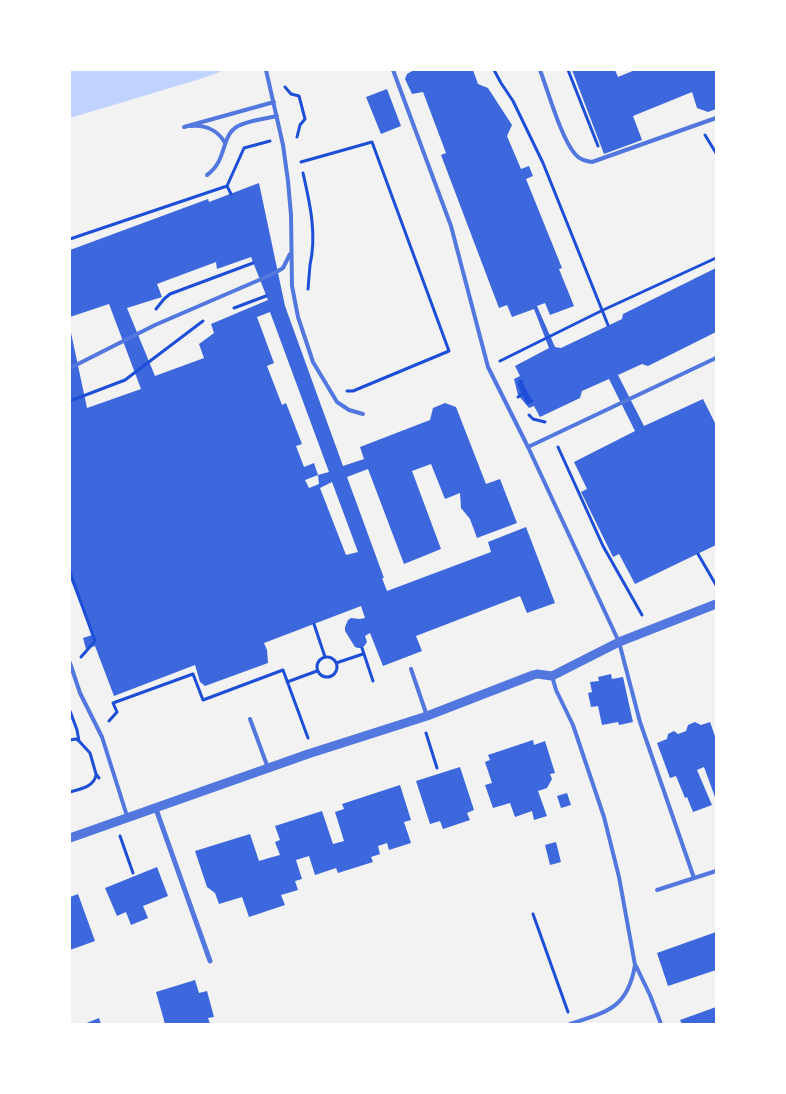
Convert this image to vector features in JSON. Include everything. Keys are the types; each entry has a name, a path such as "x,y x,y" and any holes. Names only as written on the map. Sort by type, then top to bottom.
{"street":[{"path":"70,838 268,768 427,716 538,674 552,676 619,642 716,604"},
{"path":"156,809 210,961"}],"lane":[{"path":"266,70 277,116 288,181 292,286 298,318 313,362 337,402 348,410 362,414"},
{"path":"393,70 451,226 488,367 528,447 619,642 640,722 694,878"},
{"path":"540,70 563,132 574,154 582,160 592,162 603,159 716,118"},
{"path":"225,143 217,132 208,128 198,126 184,127 274,102"},
{"path":"206,175 218,164 224,152 225,143 237,127 277,116"},
{"path":"70,368 155,325 273,274 283,268 292,250"},
{"path":"528,447 716,358"},
{"path":"70,663 80,693 100,732 127,818"},
{"path":"411,669 427,716"},
{"path":"552,676 556,690 573,725 604,817 619,877 635,965 650,995 661,1024"},
{"path":"250,720 268,768"},
{"path":"656,890 716,871"},
{"path":"570,1024 610,1009 624,998 630,989 635,965"}],"path":[{"path":"494,70 500,83 513,101 543,163 608,325"},
{"path":"568,70 603,159"},
{"path":"698,124 716,153"},
{"path":"231,194 228,186 244,148 297,133"},
{"path":"301,162 372,142 449,351 353,391 349,392 341,389"},
{"path":"70,239 228,186"},
{"path":"488,367 601,311 716,258"},
{"path":"154,312 170,294 253,263"},
{"path":"308,290 310,265"},
{"path":"232,309 266,296"},
{"path":"70,401 125,380 206,319"},
{"path":"522,381 520,382 524,392"},
{"path":"519,384 531,401"},
{"path":"518,395 524,392"},
{"path":"526,412 533,419 546,422 603,546 642,616"},
{"path":"698,554 716,585"},
{"path":"70,572 95,641 72,668"},
{"path":"314,624 325,657"},
{"path":"362,648 373,681"},
{"path":"336,663 363,654"},
{"path":"325,657 332,658 336,663 336,672 331,676 322,676 317,670 317,664 325,657"},
{"path":"86,747 116,712 113,703 193,674 199,682 203,700 283,670 312,753"},
{"path":"287,682 317,670"},
{"path":"70,711 79,740 90,753 96,774 96,779 93,783 70,792"},
{"path":"425,731 437,768"},
{"path":"70,740 79,740"},
{"path":"96,774 104,784"},
{"path":"120,836 134,872"},
{"path":"533,914 569,1014"}],"water":[{"path":"70,70 225,70 70,118"}],"building":[{"path":"414,70 473,70 478,84 488,88 512,125 507,136 521,169 529,166 533,176 526,179 562,268 559,269 574,306 550,315 545,303 537,306 555,347 561,348 622,319 623,314 716,268 716,332 648,366 642,364 618,375 644,426 703,399 716,425 716,545 635,584 619,554 613,557 581,492 587,489 574,462 635,431 609,379 582,391 580,398 540,417 534,406 529,408 518,395 514,379 520,376 515,366 549,348 534,309 512,317 507,305 499,308 441,155 446,153 423,92 412,94 405,79 407,74"},
{"path":"572,70 615,70 618,77 635,70 716,70 716,109 708,112 697,108 692,92 633,116 642,140 604,154"},
{"path":"387,89 401,126 381,134 366,97"},
{"path":"259,183 285,306 343,466 364,459 360,447 430,420 433,408 445,403 456,407 486,484 500,479 517,523 477,538 470,519 461,508 460,493 445,499 431,464 412,471 441,549 404,564 368,469 347,477 387,591 491,552 488,542 526,527 555,603 527,613 520,596 416,636 422,651 383,666 370,633 365,636 367,642 365,645 362,648 358,648 355,647 345,631 348,620 351,618 365,618 361,606 264,643 267,650 268,663 205,686 200,682 195,665 114,696 95,646 86,649 83,638 92,635 70,578 70,328 87,408 141,389 109,304 70,317 70,250 208,199 209,202","holes":["251,257 268,300 211,324 214,333 199,344 204,358 155,376 127,308 162,297 157,284 216,262 217,269","270,312 329,472 318,475 314,463 304,467 296,446 302,444 286,403 282,405 267,366 274,363 257,317","318,475 319,484 309,488 305,480","332,482 358,552 346,555 320,488"]},
{"path":"611,674 612,679 623,677 633,722 619,725 618,722 602,725 598,706 591,707 588,693 592,692 590,682 599,681 598,677"},
{"path":"695,722 701,725 710,722 716,739 716,800 704,767 697,770 712,805 693,812 676,776 670,778 657,743 667,739 668,734 674,731 678,734 686,731 688,725"},
{"path":"533,740 534,745 545,741 555,773 550,774 552,779 547,788 538,791 547,816 534,820 532,811 515,817 510,803 493,808 485,785 492,783 485,762 490,760 488,755"},
{"path":"460,767 474,810 467,813 470,820 443,829 440,821 430,824 416,781"},
{"path":"400,785 411,820 404,822 411,843 389,850 387,843 378,846 380,854 371,857 373,862 338,873 336,868 315,875 309,856 296,860 302,879 295,881 298,890 281,895 285,905 249,917 242,897 219,904 215,893 207,887 195,851 250,834 259,861 280,855 275,842 280,840 275,826 322,811 333,844 344,841 335,812 344,809 342,804"},
{"path":"567,793 571,805 561,808 557,796"},
{"path":"556,842 561,862 550,865 545,845"},
{"path":"157,867 168,896 143,906 148,918 131,925 126,912 117,916 105,888"},
{"path":"78,894 95,941 70,950 70,897"},
{"path":"716,932 716,970 668,986 657,953"},
{"path":"195,980 199,993 207,991 214,1017 208,1018 210,1024 165,1024 156,992"},
{"path":"716,1007 716,1024 682,1024 680,1020"},
{"path":"99,1018 101,1024 84,1024"}]}
